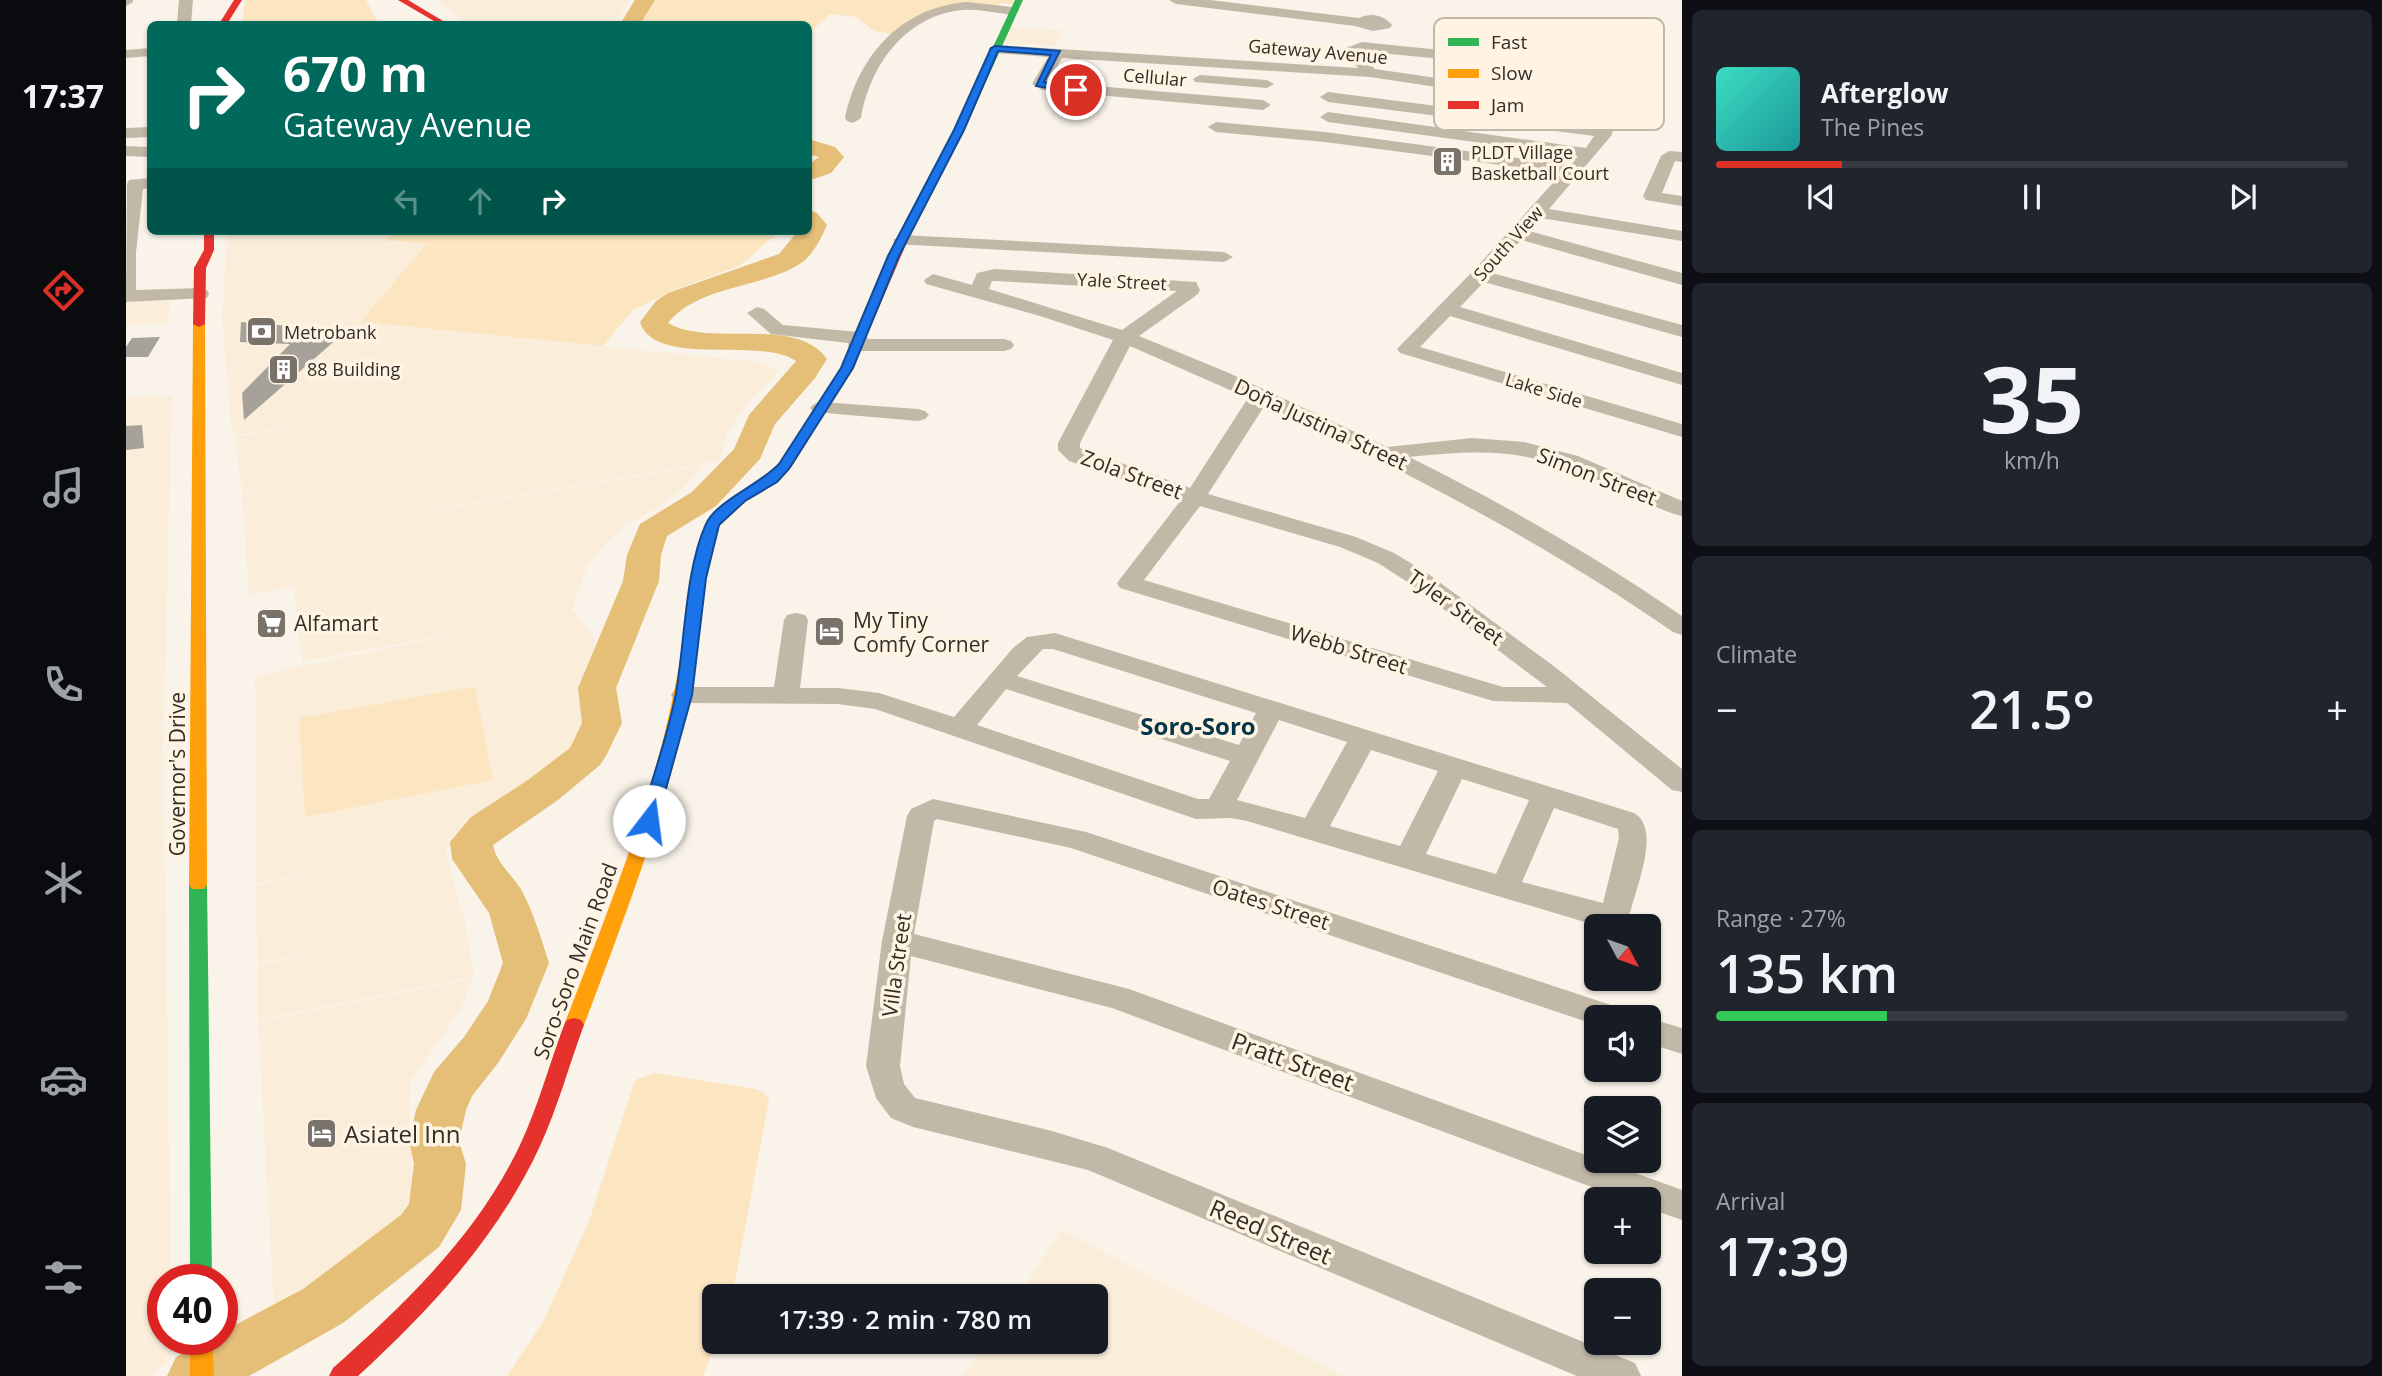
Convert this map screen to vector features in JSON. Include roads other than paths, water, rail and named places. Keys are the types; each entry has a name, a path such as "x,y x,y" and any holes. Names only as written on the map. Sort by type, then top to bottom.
{"main road":[{"path":"225,21 238,0"},
{"path":"217,1 224,21"},
{"path":"385,5 411,7 449,21"},
{"name":"Soro-Soro Main Road","path":"341,1376 408,1315 442,1279 474,1241 516,1176 649,821 684,695 699,578 713,523 740,498 773,479 785,466 847,368 902,240 959,130 1015,6"},
{"path":"411,7 423,21"},
{"path":"411,7 438,21"},
{"name":"Governor's Drive","path":"201,1264 197,649 201,573 198,435 200,268 209,250 209,235"},
{"path":"190,253 200,268"},
{"path":"201,1355 202,1376"}],"street":[{"path":"184,21 186,0"},
{"path":"1176,0 1360,22"},
{"path":"853,118 855,105 877,58 898,33 952,8 1015,6"},
{"path":"1370,73 1350,48 1362,46 1434,53"},
{"name":"Gateway Avenue","path":"995,48 1328,69 1434,82"},
{"path":"126,54 147,52"},
{"name":"Cellular","path":"1057,53 1055,68 1039,84 1049,88 1263,105"},
{"path":"1261,131 1271,66"},
{"path":"1325,137 1328,117 1328,69"},
{"path":"1185,78 1267,85"},
{"path":"1328,97 1434,111"},
{"path":"1328,117 1590,153"},
{"path":"1216,127 1325,137 1574,170"},
{"path":"1582,130 1605,133"},
{"path":"126,133 147,132"},
{"name":"South View","path":"1407,349 1518,234 1605,133"},
{"path":"126,151 147,152"},
{"path":"1682,157 1669,156 1652,196 1682,201"},
{"path":"147,183 135,184 127,252 126,296 200,294"},
{"path":"1536,212 1682,236"},
{"path":"1518,234 1682,279"},
{"path":"902,240 1224,257"},
{"name":"Yale Street","path":"978,292 984,277 995,275 1184,285 1191,288 1124,338"},
{"path":"1480,275 1682,331"},
{"name":"Doña Justina Street","path":"933,280 1030,306 1174,356 1385,453 1471,495 1566,549 1682,627"},
{"path":"1447,309 1682,379"},
{"path":"757,313 778,330 857,341 1004,345"},
{"name":"Zola Street","path":"1124,338 1069,443 1069,450 1077,456 1195,497"},
{"name":"Lake Side","path":"1407,349 1682,431"},
{"path":"1195,497 1260,396"},
{"path":"821,408 918,415"},
{"name":"Simon Street","path":"1385,453 1484,445 1511,447 1568,461 1682,509"},
{"name":"Webb Street","path":"1195,497 1129,583 1502,695 1572,695"},
{"name":"Tyler Street","path":"1195,497 1348,542 1385,558 1418,578 1682,783"},
{"path":"786,694 796,620"},
{"path":"684,695 786,694 868,699 1196,809 1250,812 1504,889 1603,914 1612,913 1620,903 1634,838 1631,824 1545,794 1123,661 1046,640 1029,647 960,728"},
{"path":"1000,679 1247,757"},
{"path":"1218,809 1272,709"},
{"path":"1313,831 1363,738"},
{"path":"1408,860 1454,766"},
{"path":"1504,889 1545,794"},
{"name":"Oates Street","path":"928,810 944,809 1076,839 1584,1009"},
{"name":"Villa Street","path":"913,1113 895,1099 884,1078 883,1066 897,941 920,820 928,810"},
{"name":"Pratt Street","path":"897,941 1118,998 1682,1205"},
{"path":"1661,1034 1682,1041"},
{"name":"Reed Street","path":"913,1113 1052,1144 1096,1158 1621,1376"}],"waterway":[{"path":"632,21 645,0"},
{"path":"812,147 827,152 832,157 822,168 812,172"},
{"path":"812,223 812,230"},
{"path":"196,1376 323,1306 420,1231 435,1210 440,1164 434,1141 441,1110 451,1086 481,1050 509,1006 526,963 511,913 499,890 474,859 471,842 486,827 543,790 586,756 602,723 597,688 641,581 644,555 652,531 704,499 749,452 760,422 804,372 812,359 800,350 783,345 715,342 672,336 656,328 654,322 666,307 678,299 788,260 810,235"}],"place":[{"name":"PLDT Village Basketball Court","path":"1448,162"},
{"name":"Metrobank","path":"261,332"},
{"name":"88 Building","path":"284,369"},
{"name":"Alfamart","path":"271,623"},
{"name":"My Tiny Comfy Corner","path":"830,632"},
{"name":"Asiatel Inn","path":"321,1133"}],"district":[{"name":"Soro-Soro","path":"1198,725"}]}
